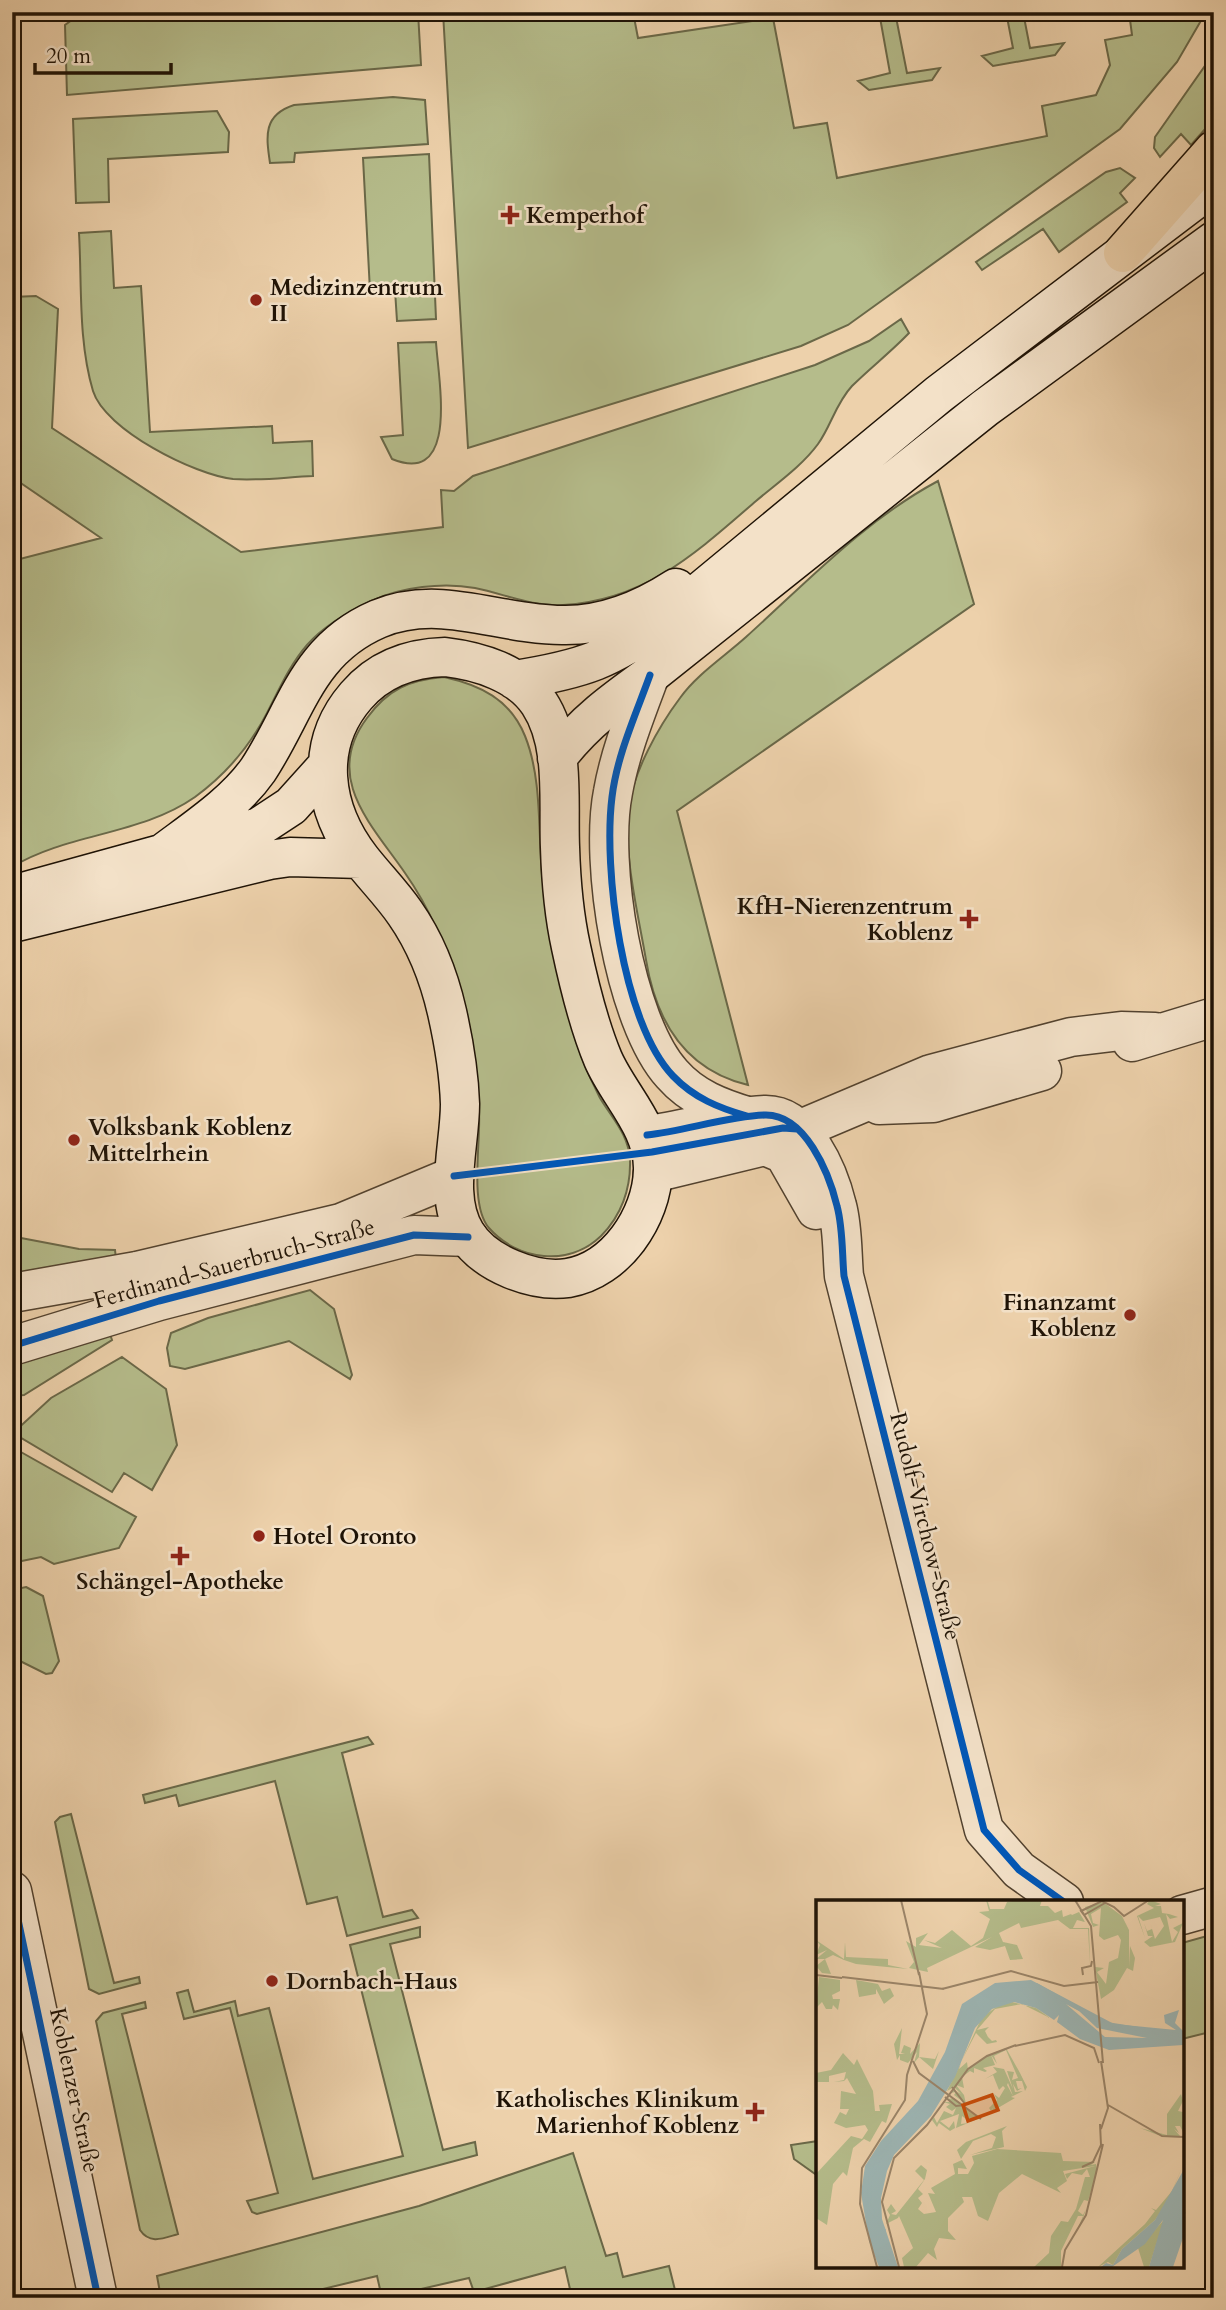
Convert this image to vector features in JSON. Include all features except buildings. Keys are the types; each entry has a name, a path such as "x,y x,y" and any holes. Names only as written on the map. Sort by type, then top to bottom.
{"main road":[{"path":"1123,253 1214,150"},
{"path":"514,680 589,665 633,643 726,571 833,481 1123,253 1214,185"},
{"path":"557,758 590,720 985,408 1214,241"},
{"path":"162,853 246,785 278,735 314,667 332,648 353,632 379,619 439,607 560,625 608,620 660,598 688,580 755,521 833,481"},
{"path":"428,657 466,660 514,680 531,693 541,705 549,722 557,758 561,869 574,964 605,1064 647,1135 653,1173 645,1206 630,1237 607,1260 580,1276 563,1279 520,1273 487,1255 468,1237 456,1204 454,1176 459,1081 455,1046 435,970 405,914 361,859 335,818 330,800 327,766 337,726 350,704 376,676 395,666 428,657"},
{"path":"650,675 633,720 612,793 610,862 623,954 646,1036 672,1075 717,1107 750,1117"},
{"path":"12,895 258,827 290,806 327,766"},
{"path":"12,923 269,860 302,857 361,859"},
{"path":"653,1173 792,1142 859,1106 931,1074 1071,1037 1121,1031 1155,1032 1214,1017"},
{"path":"647,1135 750,1117 775,1117 788,1120 792,1142"},
{"name":"Rudolf-Virchow-Straße","path":"792,1142 844,1276 984,1830 1019,1870 1060,1900"},
{"name":"Ferdinand-Sauerbruch-Straße","path":"12,1293 137,1271 341,1223 454,1176"},
{"name":"Ferdinand-Sauerbruch-Straße","path":"12,1346 159,1301 414,1235 468,1237"},
{"name":"Koblenzer Straße","path":"12,1891 98,2298"},
{"path":"1184,1914 1214,1906"}],"green space":[{"path":"83,12 418,12 421,65 67,95 65,25"},
{"path":"443,12 633,12 638,38 773,18 794,128 827,123 837,178 1047,136 1042,106 1096,95 1110,65 1105,40 1132,35 1129,12 1206,12 1177,62 1120,129 848,325 801,346 468,448"},
{"path":"879,12 895,12 907,73 940,68 932,80 869,90 858,81 890,73"},
{"path":"1006,12 1023,12 1030,48 1064,43 1055,55 993,66 982,56 1013,48"},
{"path":"1214,53 1214,119 1191,145 1181,134 1160,157 1154,148 1155,137"},
{"path":"393,97 425,100 428,144 295,153 294,162 270,163 269,128 277,114 284,109 294,105"},
{"path":"217,111 229,132 228,152 108,159 109,202 76,203 73,119"},
{"path":"429,154 436,319 397,321 395,290 370,291 363,158"},
{"path":"1120,168 1135,178 1120,193 1127,202 1059,252 1043,229 982,270 976,262 1106,172"},
{"path":"111,231 114,288 141,286 150,432 272,426 273,443 312,441 313,476 233,479 217,476 175,460 153,448 115,421 101,406 93,391 85,352 79,233"},
{"path":"36,296 58,309 52,428 241,552 443,527 441,490 454,491 473,476 815,365 869,341 901,319 909,333 846,393 823,437 804,460 712,538 668,571 619,594 563,605 540,604 463,586 409,589 371,601 337,620 307,645 245,748 217,779 195,797 152,819 57,847 12,867 12,561 101,538 12,477 12,297"},
{"path":"436,342 441,402 436,444 428,458 413,463 392,459 381,437 403,435 398,343"},
{"path":"938,481 974,604 677,811 748,1085 726,1078 707,1068 677,1040 657,1003 632,884 628,845 631,793 648,750 680,698 694,681 861,533"},
{"path":"444,677 470,684 502,703 519,723 525,736 537,787 542,875 547,909 568,1013 590,1077 623,1135 629,1151 627,1192 614,1220 601,1236 588,1246 559,1256 544,1256 514,1248 489,1228 483,1218 479,1204 477,1173 479,1112 476,1075 468,1027 456,982 441,938 426,907 367,819 351,781 349,761 354,740 375,708 400,688"},
{"path":"21,1238 79,1249 115,1250 116,1259 12,1276 12,1248"},
{"path":"310,1290 334,1309 352,1375 350,1379 289,1341 185,1369 170,1366 167,1348 171,1333 208,1318"},
{"path":"109,1331 112,1340 24,1395 14,1396 12,1367 40,1352"},
{"path":"122,1357 166,1389 177,1445 152,1490 124,1473 112,1492 13,1433 51,1398"},
{"path":"12,1447 136,1517 119,1548 54,1564 41,1557 12,1563"},
{"path":"26,1587 43,1596 59,1661 52,1673 46,1674 20,1661 12,1622 12,1590"},
{"path":"368,1737 373,1744 342,1753 383,1917 412,1910 418,1918 347,1936 337,1897 307,1904 275,1781 179,1806 176,1795 145,1803 143,1795"},
{"path":"71,1814 114,1983 139,1977 140,1983 99,1994 89,1989 55,1822 60,1817"},
{"path":"420,1927 420,1937 390,1944 443,2150 475,2142 477,2155 257,2214 252,2212 247,2201 278,2193 230,2008 184,2019 177,1993 188,1990 194,2012 235,2001 238,2016 269,2008 313,2179 403,2156 350,1945"},
{"path":"1214,1934 1214,2031 1184,2038 1184,1942"},
{"path":"145,2002 146,2008 122,2014 178,2234 158,2239 148,2238 140,2230 96,2021 103,2013"},
{"path":"816,2141 816,2175 794,2159 791,2145"},
{"path":"573,2153 606,2256 617,2253 623,2277 669,2266 677,2298 572,2298 565,2267 474,2292 469,2278 382,2298 377,2276 298,2295 298,2298 161,2298 157,2276 419,2206"}],"cycle path":[{"path":"650,675 623,750 612,797 611,863 620,943 629,983 655,1052 673,1076 689,1090 707,1101 747,1116"},
{"path":"647,1135 737,1118 765,1115 779,1117 792,1124 803,1135 821,1162 839,1214 844,1276 984,1830 1019,1870 1061,1900"},
{"path":"454,1176 652,1152 783,1128 797,1129"},
{"path":"12,1346 159,1301 414,1235 468,1237"},
{"path":"12,1891 98,2298"}],"place":[{"name":"Kemperhof","path":"510,215"},
{"name":"Medizinzentrum II","path":"256,300"},
{"name":"KfH-Nierenzentrum Koblenz","path":"969,919"},
{"name":"Volksbank Koblenz Mittelrhein","path":"74,1140"},
{"name":"Finanzamt Koblenz","path":"1130,1315"},
{"name":"Hotel Oronto","path":"259,1536"},
{"name":"Schängel-Apotheke","path":"180,1556"},
{"name":"Dornbach-Haus","path":"272,1981"},
{"name":"Katholisches Klinikum Marienhof Koblenz","path":"755,2112"}]}
